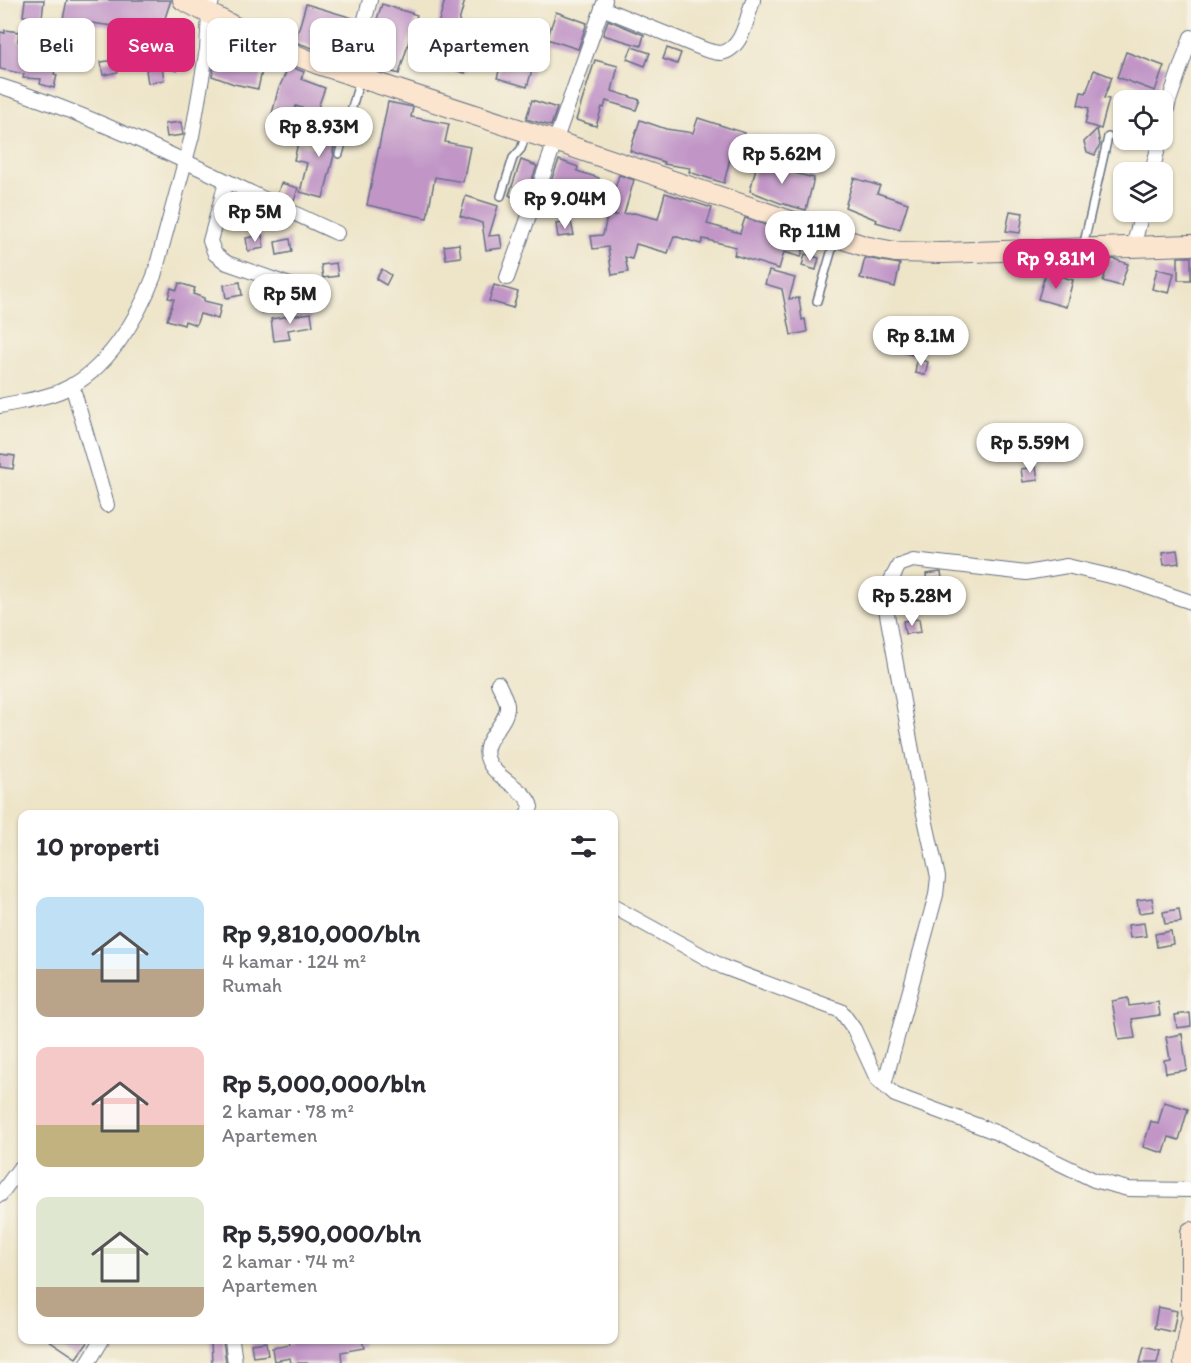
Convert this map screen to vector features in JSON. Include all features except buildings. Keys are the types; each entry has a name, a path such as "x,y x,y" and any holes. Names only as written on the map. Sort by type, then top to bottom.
{"main road":[{"path":"183,0 210,7 292,55 526,131 864,246 896,252 943,253 1191,245"},
{"path":"1191,1232 1191,1312"},
{"path":"1187,1355 1191,1323"}],"street":[{"path":"355,77 370,0"},
{"path":"507,278 604,4 706,50 720,53 732,48 738,42 753,0"},
{"path":"0,406 51,394 72,385 102,361 122,337 146,297 154,276 192,136 204,68 210,7"},
{"path":"1173,90 1191,37"},
{"path":"0,86 55,105 185,162 337,233"},
{"path":"226,182 210,241 215,254 227,263 304,290"},
{"path":"1133,248 1140,222"},
{"path":"72,385 107,505"},
{"path":"884,1085 936,894 938,877 922,805 886,609 889,584 899,565 913,560 1026,573 1067,566 1126,580 1191,602"},
{"path":"498,683 507,704 506,714 487,747 487,760 499,775 529,799 529,810"},
{"path":"618,909 723,968 841,1011 854,1029 877,1079 895,1095 995,1132 1094,1180 1128,1189 1191,1190"},
{"path":"0,1195 18,1170"},
{"path":"88,1363 100,1344"},
{"path":"233,1344 235,1363"}],"lane":[{"path":"339,154 355,77"},
{"path":"501,196 513,158 521,149 526,131"},
{"path":"1083,249 1108,136"},
{"path":"817,301 835,236"}]}
